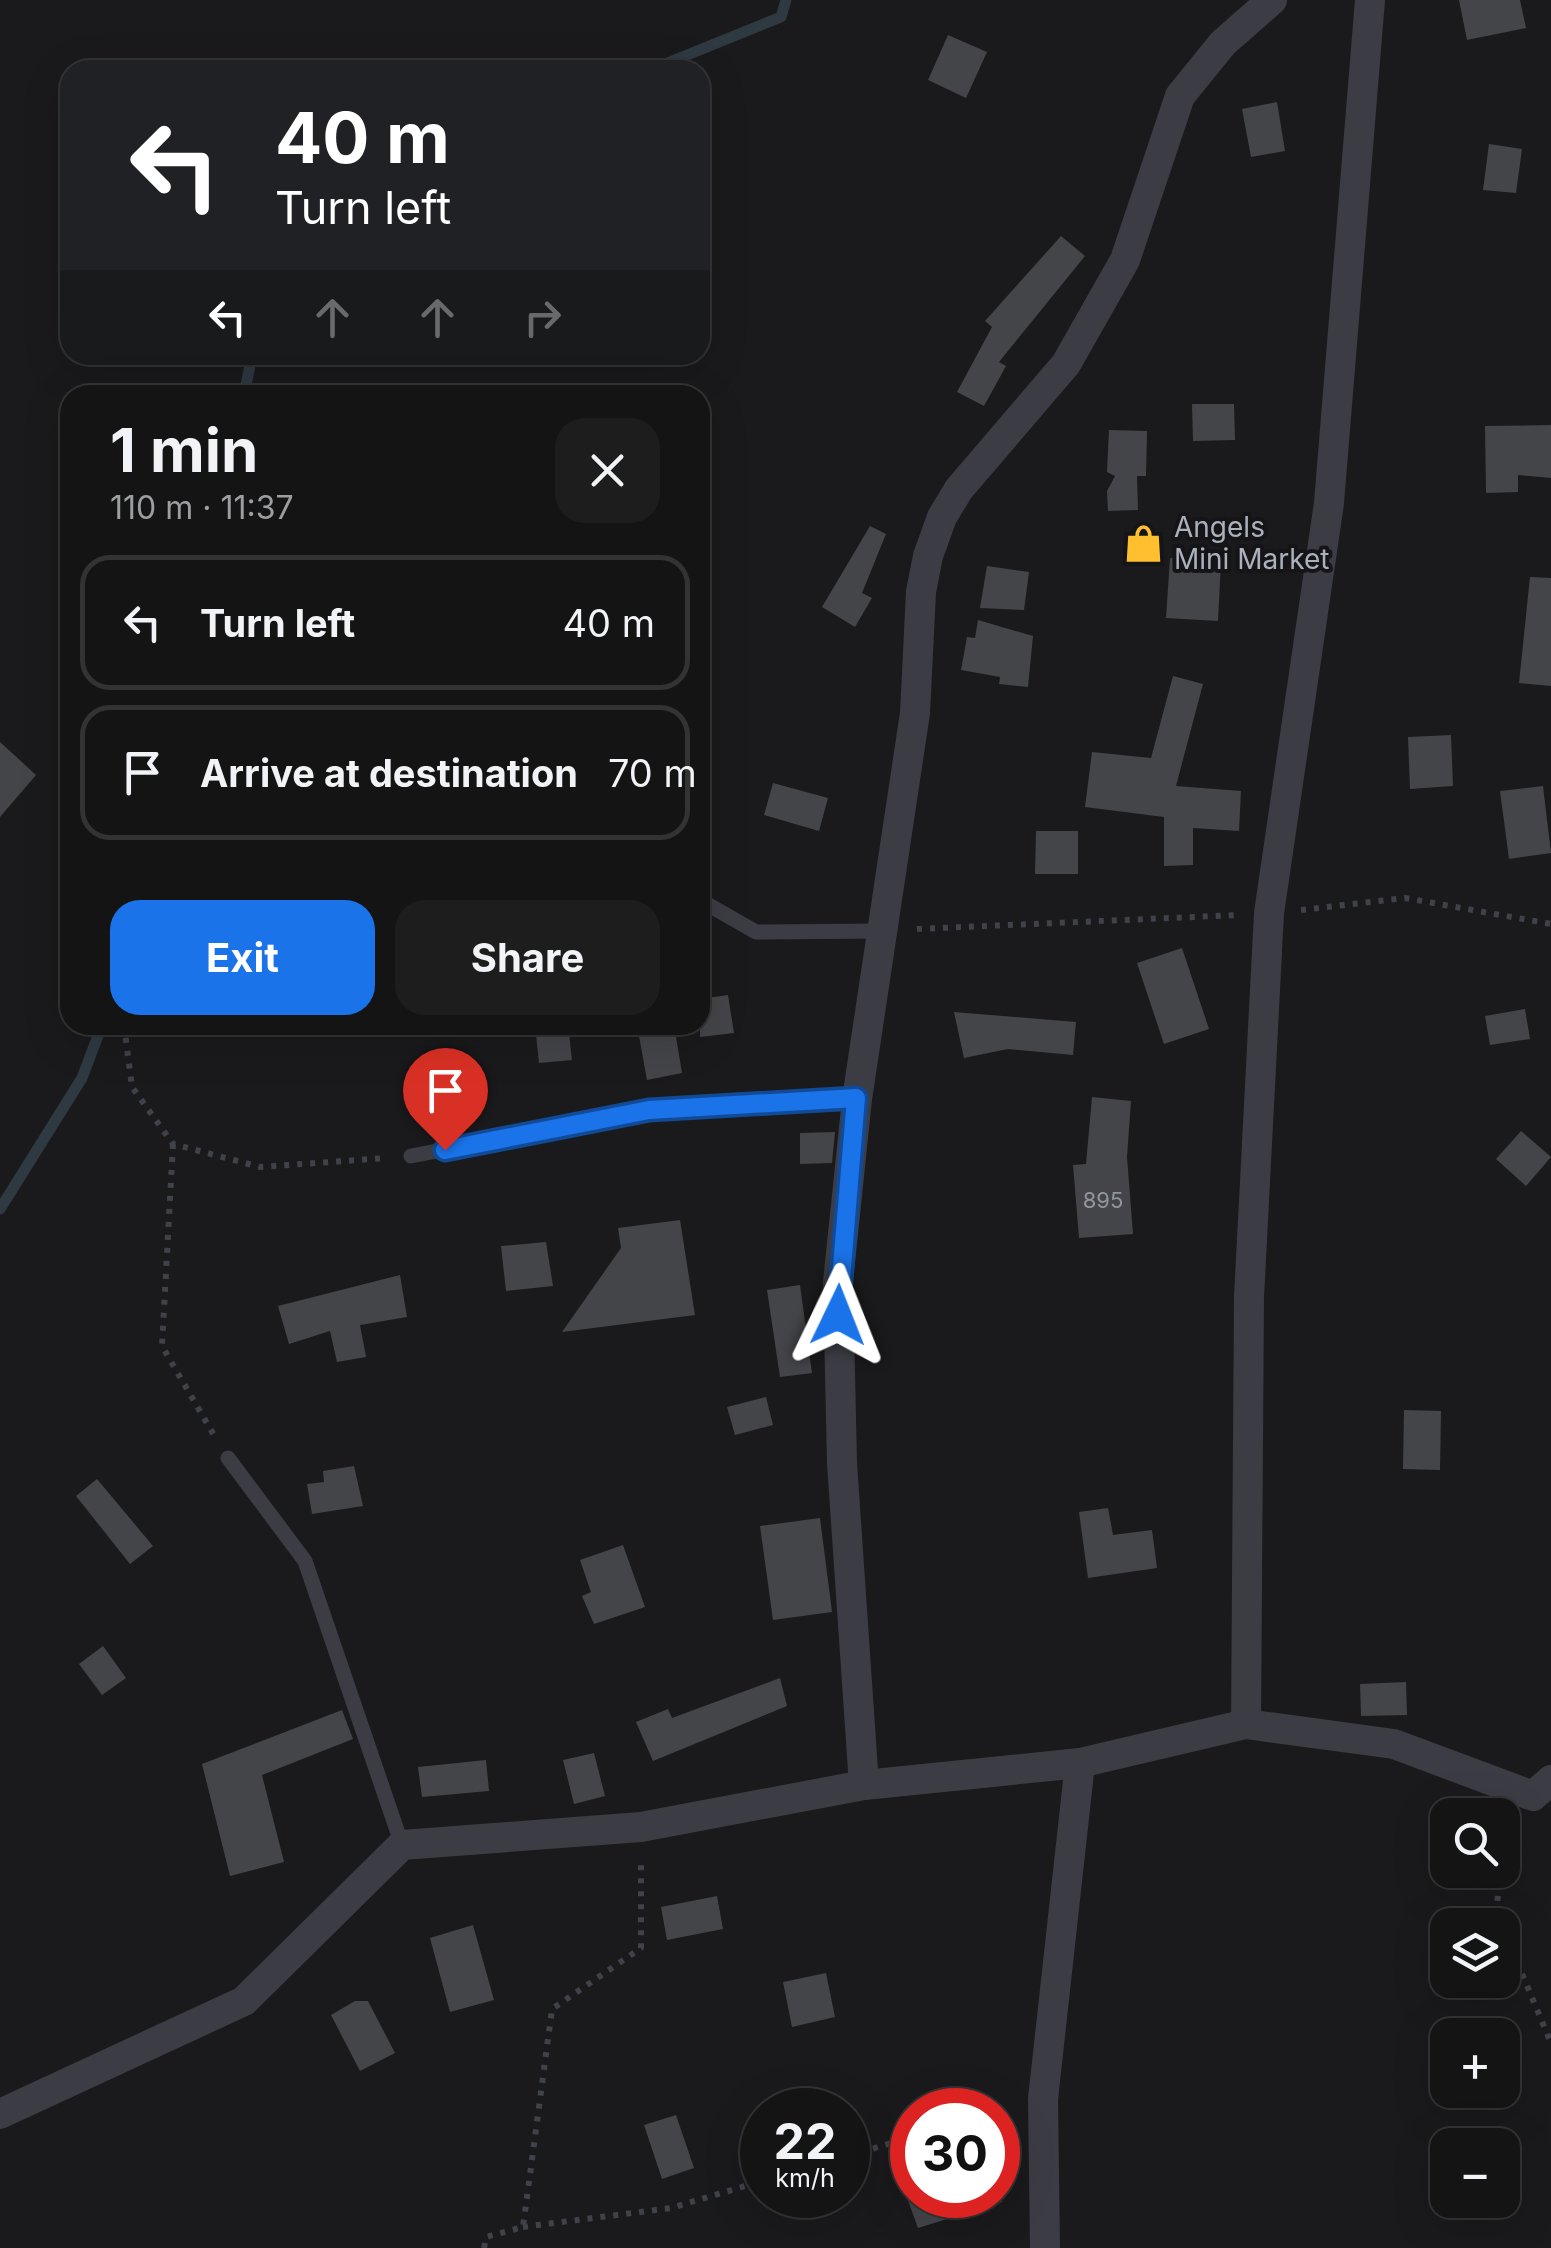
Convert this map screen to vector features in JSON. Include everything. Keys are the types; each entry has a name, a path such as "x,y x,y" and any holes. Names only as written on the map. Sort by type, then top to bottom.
{"street":[{"path":"864,1786 839,1380 838,1282 856,1098 915,713 921,592 942,518 959,489 1066,364 1125,260 1180,96 1223,43 1272,0"},
{"path":"1246,1724 1249,1297 1270,913 1329,503 1370,0"},
{"path":"0,2114 244,2001 402,1845 641,1827 864,1786 1080,1763 1246,1724 1394,1744 1532,1796 1551,1780"},
{"path":"1045,2248 1043,2099 1080,1763"}],"lane":[{"path":"710,906 756,932 880,931"},
{"path":"411,1156 649,1110 856,1098"},
{"path":"228,1458 305,1562 402,1845"}],"path":[{"path":"880,931 1270,913 1405,898 1551,924"},
{"path":"125,1035 132,1087 174,1144 260,1167 411,1156"},
{"path":"174,1144 162,1346 228,1458"},
{"path":"523,2226 552,2009 641,1948 641,1827"},
{"path":"1520,1969 1551,2043"},
{"path":"484,2248 486,2238 523,2226 672,2208 740,2188"}],"building":[{"path":"1459,0 1520,0 1526,28 1467,40"},
{"path":"948,35 987,52 966,98 928,80"},
{"path":"1277,102 1285,151 1251,157 1242,109"},
{"path":"1489,144 1522,149 1516,193 1483,190"},
{"path":"1061,236 1085,256 999,362 1006,366 984,406 957,392 992,327 985,321"},
{"path":"1192,404 1234,404 1235,440 1193,441"},
{"path":"1551,425 1551,478 1518,475 1518,492 1486,493 1485,426"},
{"path":"1109,430 1147,431 1146,476 1137,476 1138,510 1108,511 1107,491 1115,476 1107,472"},
{"path":"870,526 886,534 862,593 872,598 855,627 822,607"},
{"path":"1170,558 1221,561 1218,621 1166,618"},
{"path":"987,566 1029,572 1024,610 980,608"},
{"path":"1530,577 1551,578 1551,686 1519,683"},
{"path":"978,620 1033,636 1028,687 999,684 1000,677 961,670 967,637 975,638"},
{"path":"1173,676 1203,684 1176,786 1241,791 1239,831 1193,828 1193,865 1164,866 1164,817 1085,807 1092,752 1151,758"},
{"path":"1451,735 1453,786 1410,789 1408,737"},
{"path":"0,742 36,775 0,817"},
{"path":"773,783 828,798 819,831 764,815"},
{"path":"1543,786 1551,853 1509,859 1500,791"},
{"path":"1036,831 1078,831 1078,874 1035,874"},
{"path":"1182,948 1209,1029 1164,1044 1137,963"},
{"path":"728,995 734,1033 700,1037 710,1035 710,998"},
{"path":"1525,1009 1530,1039 1490,1045 1485,1016"},
{"path":"954,1012 1076,1022 1073,1055 1008,1049 964,1058"},
{"path":"536,1035 569,1035 572,1060 539,1063"},
{"path":"639,1035 676,1035 682,1073 647,1080"},
{"path":"1092,1097 1131,1101 1127,1157 1133,1234 1079,1238 1073,1165 1086,1164"},
{"path":"1521,1131 1551,1157 1526,1186 1496,1159"},
{"path":"835,1132 832,1163 800,1164 800,1133"},
{"path":"680,1220 695,1315 562,1332 621,1248 618,1228"},
{"path":"546,1242 553,1286 506,1291 501,1246"},
{"path":"400,1275 407,1317 360,1325 366,1357 337,1362 330,1331 289,1344 278,1306"},
{"path":"800,1285 812,1373 780,1377 767,1290"},
{"path":"766,1397 773,1425 735,1435 727,1407"},
{"path":"1404,1410 1441,1411 1440,1470 1403,1469"},
{"path":"354,1466 363,1506 312,1514 307,1484 324,1482 323,1471"},
{"path":"97,1479 153,1546 130,1564 76,1496"},
{"path":"1108,1508 1113,1535 1152,1530 1157,1568 1088,1578 1079,1512"},
{"path":"820,1518 832,1612 773,1620 760,1526"},
{"path":"623,1545 645,1607 594,1624 582,1596 591,1592 580,1560"},
{"path":"103,1646 126,1678 102,1695 79,1664"},
{"path":"780,1678 787,1706 653,1761 636,1722 668,1709 672,1718"},
{"path":"1406,1682 1407,1715 1361,1716 1360,1684"},
{"path":"342,1710 353,1739 262,1775 284,1862 230,1876 202,1764"},
{"path":"594,1753 605,1796 574,1804 563,1760"},
{"path":"486,1760 489,1791 422,1797 418,1767"},
{"path":"717,1896 723,1929 667,1940 661,1907"},
{"path":"473,1925 494,2000 450,2012 430,1938"},
{"path":"826,1973 835,2017 792,2027 783,1982"},
{"path":"355,2001 368,2001 395,2053 360,2071 331,2015"},
{"path":"676,2115 694,2168 662,2179 644,2125"},
{"path":"914,2218 950,2218 918,2228"}],"waterway":[{"path":"675,60 781,17 786,0"},
{"path":"246,385 250,365"},
{"path":"0,1209 82,1078 98,1035"}],"place":[{"name":"Angels Mini Market","path":"1144,543"}],"route":[{"path":"445,1150 649,1110 856,1098 838,1315"}]}
